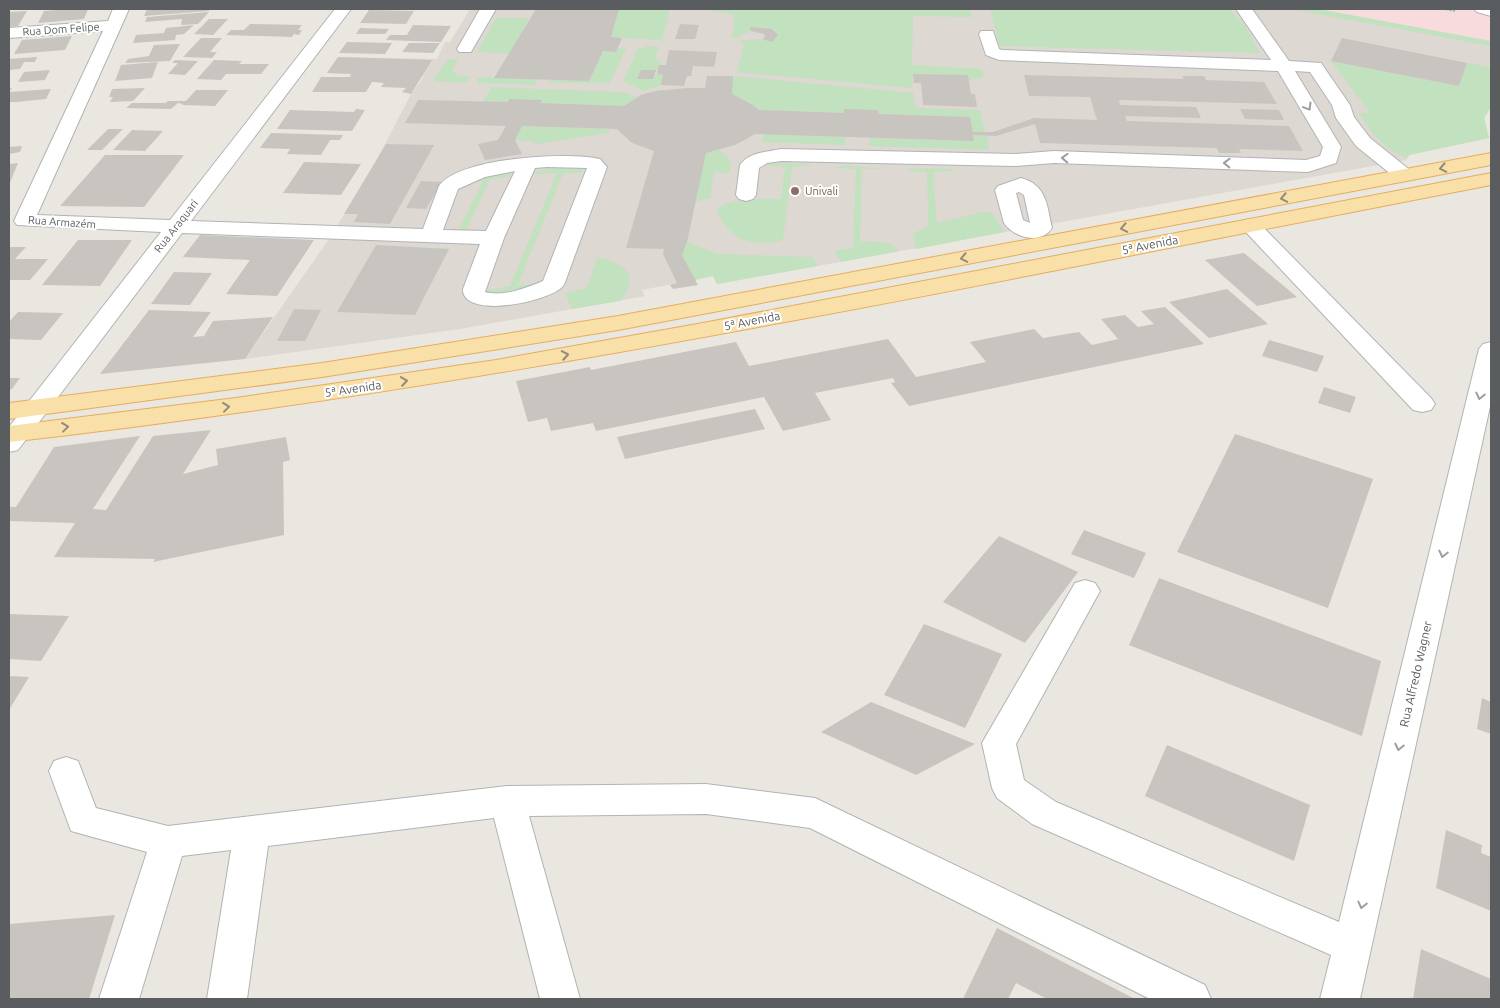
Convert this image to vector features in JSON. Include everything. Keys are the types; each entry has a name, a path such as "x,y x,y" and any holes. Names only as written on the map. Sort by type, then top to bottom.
{"main road":[{"name":"5ª Avenida","path":"36,408 313,371 618,323 1036,239 1491,159"},
{"name":"5ª Avenida","path":"11,431 236,406 496,367 713,328 1491,179"}],"street":[{"name":"Rua Araquari","path":"11,431 36,408 344,9"},
{"path":"465,49 488,9"},
{"path":"746,195 750,165 762,158 781,155 1015,160 1054,157 1308,166 1329,160 1332,147 1283,65 1244,9"},
{"path":"1484,9 1491,10"},
{"name":"Rua Armazém","path":"117,17 24,221 493,238"},
{"name":"Rua Dom Felipe","path":"9,34 117,17"},
{"path":"987,34 992,52 999,55 1315,67 1341,105 1344,118 1363,142 1404,175"},
{"path":"1015,160 1036,239"},
{"path":"431,235 449,186 467,176 484,171 527,164 592,163 597,167 553,285 532,295 482,300 474,295 474,288 493,238 527,164"},
{"path":"1250,226 1422,404"},
{"name":"Rua Alfredo Wagner","path":"1340,999 1491,348"},
{"path":"1085,591 999,743 1009,788 1044,812 1352,946"},
{"path":"66,771 83,820 168,842 507,801 706,799 816,813 1191,999"},
{"path":"507,801 560,999"},
{"path":"227,999 252,832"},
{"path":"119,999 168,842"}],"shaded area":[{"name":"Univali","path":"470,9 1318,9 1491,41 1491,107 1484,118 1489,138 1409,155 1406,160 717,284 713,276 642,290 645,296 460,329 245,359 329,239 372,169 411,94 424,76 327,73 338,57 437,59 445,42 450,42"},
{"path":"1318,9 1491,9 1491,41"}],"green space":[{"path":"619,9 667,9 669,14 662,40 611,37"},
{"path":"702,9 970,9 972,17 913,16 912,65 982,69 984,77 969,80 968,75 914,74 912,88 737,72 744,46 739,41 762,39 772,42 778,35 772,29 750,27 751,31 735,38 732,36 735,15"},
{"path":"990,9 1228,9 1243,22 1260,53 999,46"},
{"path":"1290,9 1318,9 1491,41 1491,46"},
{"path":"496,18 529,18 510,54 477,52"},
{"path":"646,46 659,47 655,59 661,60 658,70 641,70 637,79 653,79 655,74 663,75 661,85 643,91 623,81 638,48 645,48"},
{"path":"618,48 626,48 610,83 549,83 550,80 589,81 603,51 616,52"},
{"path":"448,59 458,60 452,71 459,76 469,76 468,81 465,83 434,81 434,78"},
{"path":"1331,61 1459,86 1467,63 1491,67 1491,107 1484,118 1489,138 1409,155 1407,158 1398,154 1379,140 1358,113 1370,113"},
{"path":"733,76 913,93 916,108 980,110 985,132 973,132 970,117 759,110 732,94"},
{"path":"481,77 537,79 534,85 478,83 477,79"},
{"path":"491,87 622,92 637,97 624,106 540,103 541,100 509,99 508,102 483,102"},
{"path":"522,126 610,129 609,133 536,144 532,141 515,140"},
{"path":"764,134 845,137 846,145 762,142"},
{"path":"973,135 987,136 989,150 869,146 870,138 973,141"},
{"path":"720,150 731,161 730,173 714,172 710,198 695,202 706,153"},
{"path":"771,163 807,164 810,166 792,167 783,240 761,243 743,240 728,229 717,210 722,206 737,201 781,199 785,167 766,165"},
{"path":"843,165 882,169 862,169 860,241 889,243 900,251 841,262 835,253 836,250 853,248 856,169 836,168"},
{"path":"558,168 581,169 585,171 581,173 563,173 518,285 540,284 536,287 484,294 488,290 510,286 557,173 537,174 533,172"},
{"path":"908,168 951,169 955,171 933,172 937,223 982,212 992,212 1004,232 916,249 913,234 928,226 927,172 910,171"},
{"path":"504,173 512,174 510,176 490,179 465,233 457,233 483,181 466,183 468,180"},
{"path":"687,242 719,254 812,257 818,266 717,284 713,276 695,280 682,255"},
{"path":"597,257 615,263 627,271 630,277 626,291 620,301 572,309 565,293 587,288"}],"building":[{"path":"88,9 84,19 38,23 44,11"},
{"path":"147,9 209,9 209,11 144,16"},
{"path":"536,9 619,9 611,37 622,38 616,52 603,51 589,81 494,78"},
{"path":"369,10 414,11 406,24 360,23"},
{"path":"27,11 18,26 9,27 9,12"},
{"path":"209,12 198,24 181,25 182,19 145,22 147,17"},
{"path":"209,19 228,19 213,35 194,34"},
{"path":"250,24 302,25 298,30 302,30 299,35 294,34 292,37 226,35 231,30 244,30"},
{"path":"680,24 699,25 695,39 675,39"},
{"path":"194,25 184,34 176,35 175,40 133,43 136,35 164,33 166,28"},
{"path":"413,25 451,26 441,42 386,40 390,35 407,35"},
{"path":"750,27 772,29 778,35 772,42 762,39 765,37 764,34 751,31"},
{"path":"360,28 389,29 385,34 356,34"},
{"path":"72,36 65,50 14,54 22,40"},
{"path":"201,38 222,38 210,52 217,52 212,58 183,57"},
{"path":"1342,38 1467,63 1459,86 1331,61"},
{"path":"347,42 392,43 385,54 339,53"},
{"path":"409,43 440,43 433,53 402,52"},
{"path":"180,44 170,61 125,63 128,59 149,56 154,45"},
{"path":"669,50 717,52 714,67 693,66 691,76 687,76 684,86 661,85 663,75 657,74 659,65 666,65"},
{"path":"37,57 35,62 24,62 20,69 9,70 9,59"},
{"path":"338,57 432,60 411,94 402,92 406,88 381,87 384,83 372,82 366,92 312,92 321,77 350,77 351,74 327,73"},
{"path":"175,60 198,61 185,75 168,74 178,63 172,63"},
{"path":"214,60 242,61 239,64 269,64 261,74 226,74 221,80 197,79"},
{"path":"158,62 152,78 115,81 121,65"},
{"path":"50,70 45,80 18,82 24,72"},
{"path":"641,70 656,70 653,79 637,79"},
{"path":"913,74 968,75 971,94 975,94 977,107 923,105 921,83 914,83"},
{"path":"1024,75 1184,79 1182,76 1204,76 1206,80 1264,82 1277,104 1119,100 1120,105 1196,107 1201,118 1125,116 1127,121 1289,126 1303,151 1239,149 1241,153 1219,153 1217,148 1040,143 1035,124 996,136 973,135 974,141 755,134 735,145 706,153 687,242 682,255 698,285 673,289 670,285 677,283 663,254 664,249 626,248 654,151 632,143 617,129 522,126 515,140 522,154 485,160 478,144 498,140 506,126 405,123 418,100 508,102 509,99 542,100 540,103 624,106 641,95 655,91 705,88 707,76 733,76 732,94 759,110 844,113 844,109 878,110 879,114 970,117 973,132 993,132 1034,118 1097,120 1090,97 1029,96"},
{"path":"145,88 133,101 110,102 113,97 109,97 112,89"},
{"path":"51,89 46,99 16,102 9,102 9,92"},
{"path":"196,90 228,90 215,106 182,105 178,103 171,109 126,108 132,103 186,101"},
{"path":"356,109 365,110 352,131 277,129 290,110 354,112"},
{"path":"1240,109 1279,110 1284,120 1245,119"},
{"path":"108,129 123,129 102,150 87,150"},
{"path":"132,130 163,131 145,151 113,150"},
{"path":"271,133 343,135 340,140 330,140 321,155 287,154 290,149 260,148"},
{"path":"386,144 434,145 390,224 354,222 358,214 344,214"},
{"path":"22,146 20,152 9,154 9,147"},
{"path":"105,155 184,155 144,207 60,206"},
{"path":"304,162 361,164 341,195 283,193"},
{"path":"18,163 9,185 9,164"},
{"path":"421,181 442,182 426,209 406,208"},
{"path":"200,235 314,240 277,296 226,294 250,260 183,257"},
{"path":"78,240 132,240 100,286 42,285"},
{"path":"376,245 449,249 415,315 337,312"},
{"path":"9,247 26,247 15,259 48,259 30,280 9,280"},
{"path":"1244,253 1297,297 1257,306 1205,260"},
{"path":"174,272 212,273 190,305 151,304"},
{"path":"1227,289 1268,324 1209,338 1169,302"},
{"path":"1165,307 1204,344 909,406 891,383 895,382 893,378 815,393 831,420 783,431 764,397 596,431 593,423 551,431 547,418 528,422 516,381 590,367 591,370 736,342 749,366 888,339 916,377 986,362 970,342 1034,329 1043,338 1079,332 1092,345 1118,339 1101,319 1125,315 1138,327 1154,324 1141,311"},
{"path":"294,309 321,310 305,341 277,341"},
{"path":"149,310 211,312 193,337 204,336 213,321 273,317 245,359 100,374"},
{"path":"18,312 63,313 41,340 9,339 9,322"},
{"path":"1269,340 1324,356 1317,372 1262,356"},
{"path":"9,378 20,378 12,389 9,390"},
{"path":"1324,387 1356,397 1350,413 1318,403"},
{"path":"755,409 765,429 625,459 617,437"},
{"path":"211,430 183,474 218,465 216,449 286,437 290,460 283,462 284,535 153,562 155,559 54,557 75,523 9,521 9,507 16,507 54,447 140,436 93,509 106,510 153,436"},
{"path":"1235,434 1373,479 1328,608 1177,552"},
{"path":"1084,530 1146,553 1134,578 1071,554"},
{"path":"999,536 1078,572 1025,643 943,602"},
{"path":"1159,578 1381,661 1362,736 1129,645"},
{"path":"9,614 69,616 41,661 9,659"},
{"path":"924,624 1002,654 965,728 884,695"},
{"path":"11,676 29,677 9,710 9,679"},
{"path":"1482,698 1491,702 1491,734 1477,729"},
{"path":"871,702 975,744 916,775 821,732"},
{"path":"1167,745 1310,805 1294,861 1145,796"},
{"path":"1446,830 1482,845 1481,853 1491,857 1491,911 1436,888"},
{"path":"115,915 89,999 9,999 9,924"},
{"path":"997,928 1135,999 1047,999 1016,983 1008,999 963,999"},
{"path":"1421,949 1491,979 1491,999 1413,999"}],"place":[{"name":"Univali","path":"795,191"}]}
